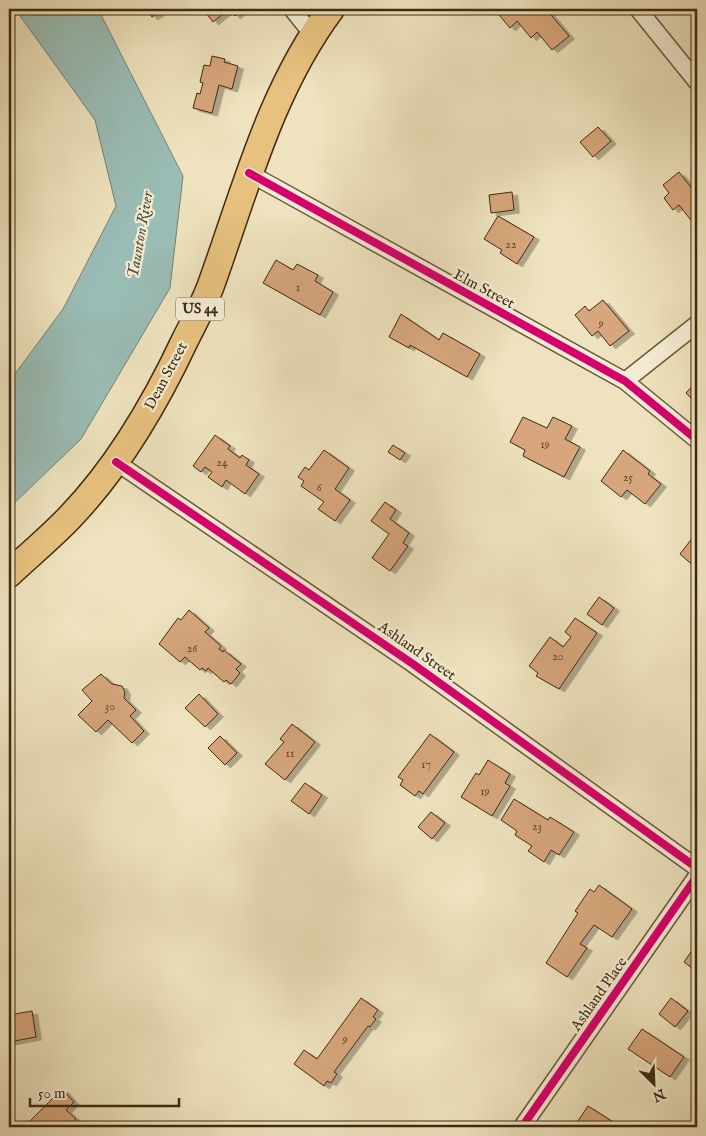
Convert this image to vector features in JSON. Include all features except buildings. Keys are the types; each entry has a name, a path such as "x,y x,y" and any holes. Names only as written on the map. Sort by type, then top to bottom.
{"highway":[{"name":"Dean Street","path":"9,574 70,517 116,462 158,393 210,288 249,173 284,88 313,35 331,9"}],"street":[{"path":"292,9 313,35"},
{"path":"638,9 697,82"},
{"name":"Elm Street","path":"249,173 625,381 697,440"},
{"path":"625,381 697,324"},
{"name":"Ashland Street","path":"116,462 413,664 697,868"},
{"name":"Ashland Place","path":"522,1127 697,876"}],"water":[{"name":"Taunton River","path":"15,9 98,9 183,176 170,288 81,439 9,508 9,382 63,309 116,206 95,120"}],"cycle path":[{"path":"249,173 625,381 697,440"},
{"path":"116,462 413,664 697,868"},
{"path":"522,1127 697,876"}]}
